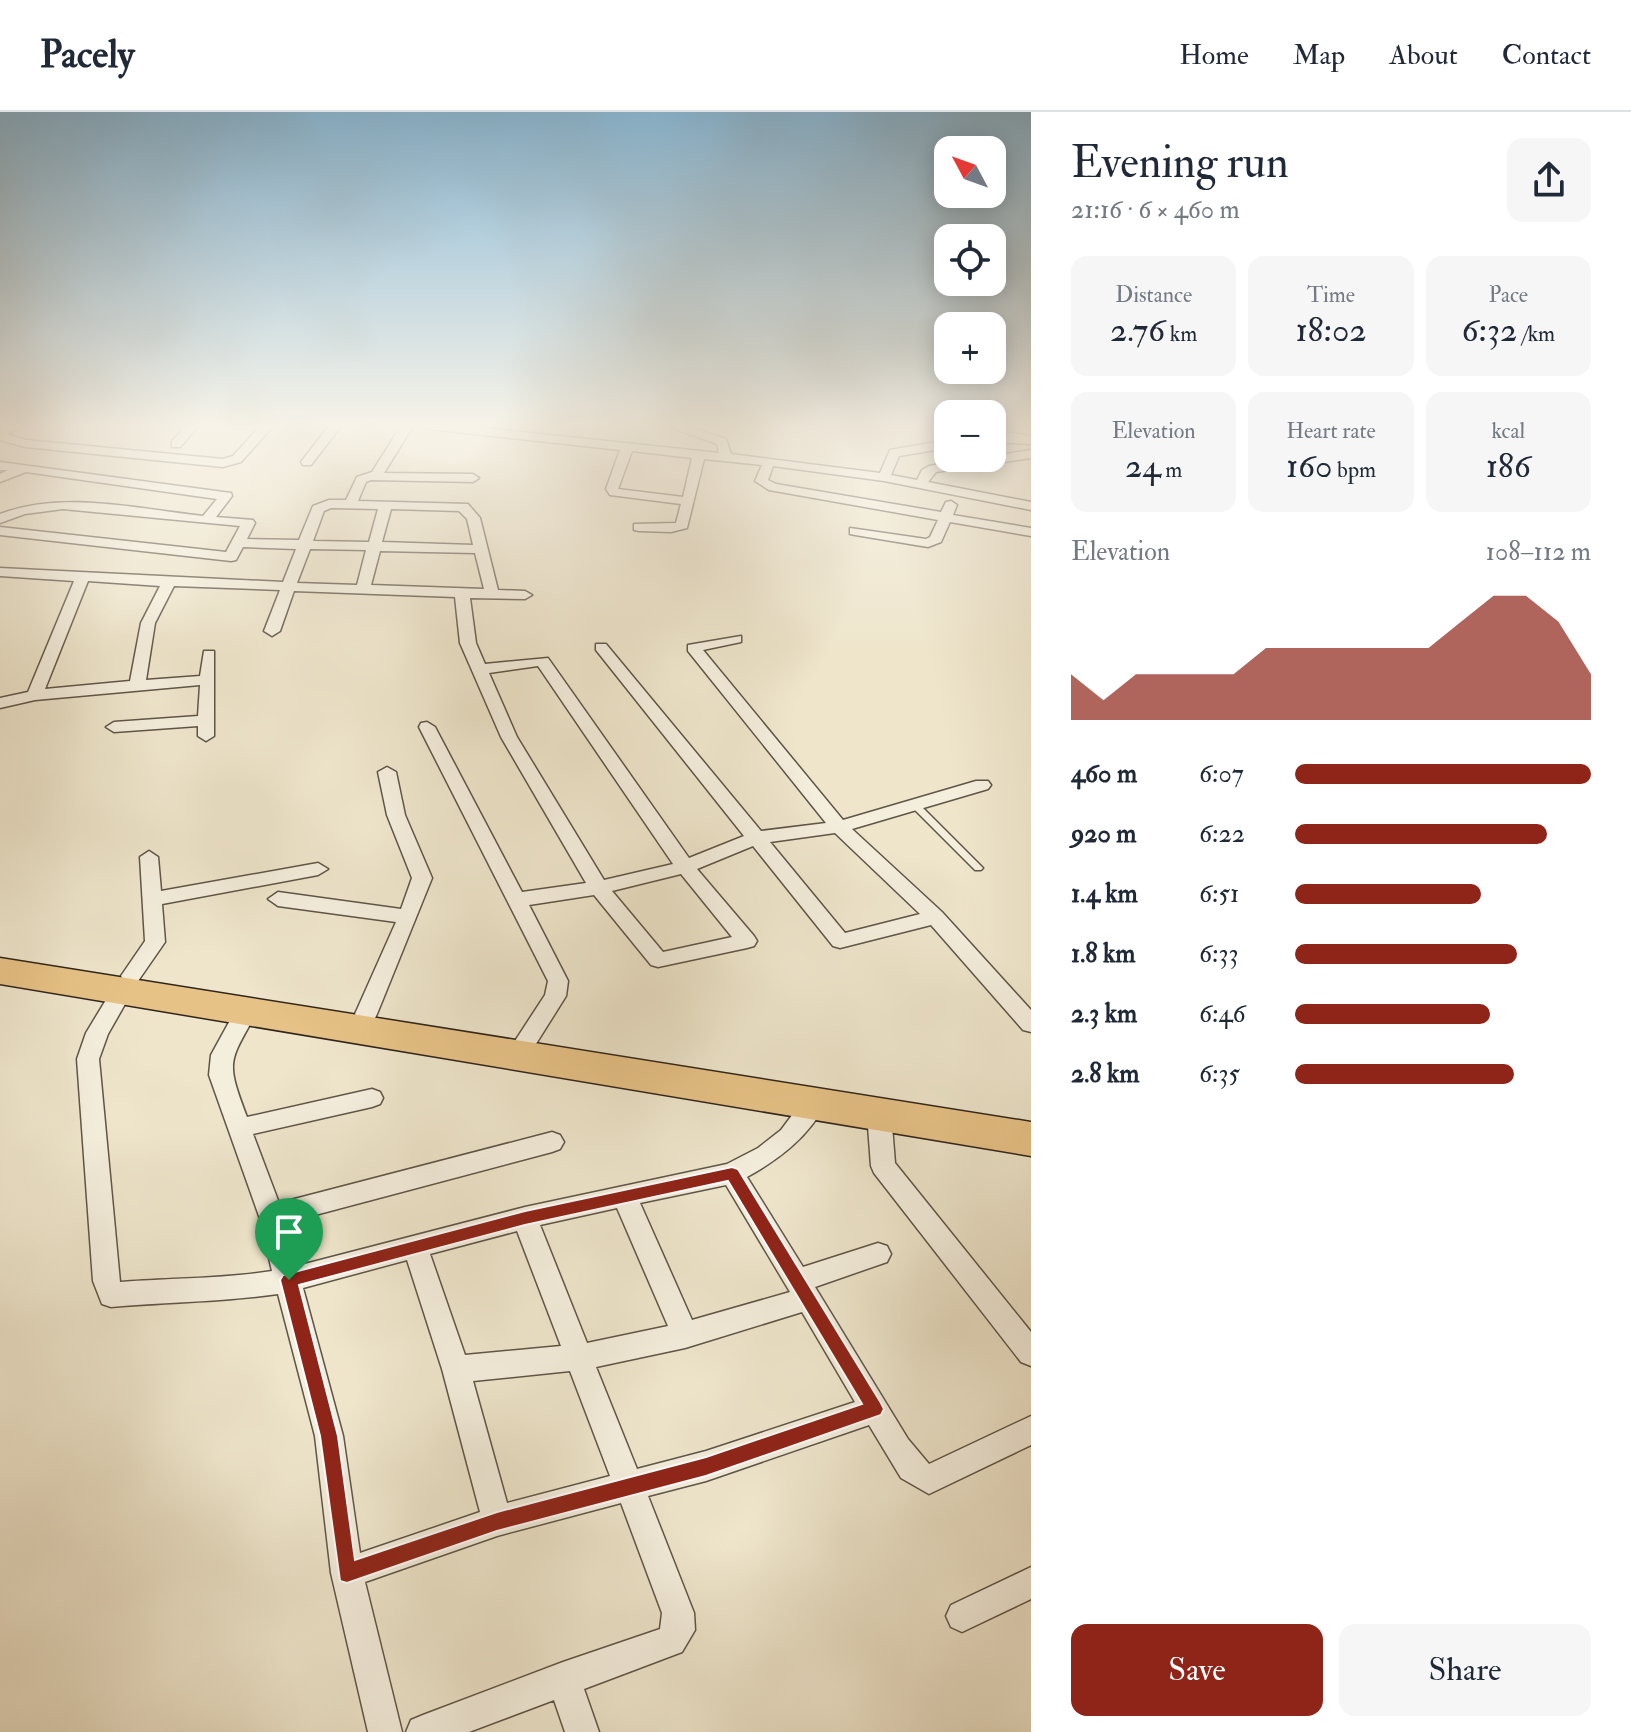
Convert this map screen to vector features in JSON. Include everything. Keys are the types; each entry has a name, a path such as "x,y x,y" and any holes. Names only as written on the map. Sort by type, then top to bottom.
{"highway":[{"path":"0,955 247,1010 1031,1139"},
{"path":"0,971 126,983 366,1014 1031,1120"}],"street":[{"path":"48,505 52,502"},
{"path":"206,520 221,502"},
{"path":"639,527 671,528 682,525 687,502"},
{"path":"857,502 1031,532"},
{"path":"855,531 928,543 936,539 953,502"},
{"path":"1010,502 1031,506"},
{"path":"272,631 318,509 329,504 463,507 473,518 492,593"},
{"path":"363,588 386,504"},
{"path":"0,519 48,505 248,523 231,557 223,583"},
{"path":"0,531 231,557"},
{"path":"238,543 482,549"},
{"path":"0,572 169,582 525,595"},
{"path":"35,695 83,576"},
{"path":"137,685 148,623 169,582"},
{"path":"462,593 464,623 478,670 509,737 599,888 658,960 747,941 685,867 542,661 478,670"},
{"path":"736,639 693,648 839,827 935,917 1031,1024"},
{"path":"601,647 840,941 935,917"},
{"path":"114,727 206,728 209,654"},
{"path":"0,703 35,695 206,680"},
{"path":"427,727 558,981 555,996 526,1041"},
{"path":"366,1014 422,878 396,815 387,772"},
{"path":"516,900 599,888 685,867 756,838 839,827 982,785"},
{"path":"149,857 155,942 126,983 97,1033 88,1059 106,1281 111,1295 184,1289 226,1290 289,1280 525,1218 732,1173 766,1155 789,1137 815,1102"},
{"path":"152,899 318,869"},
{"path":"278,899 408,917"},
{"path":"247,1010 222,1055 220,1075 271,1216 329,1436 347,1573 385,1732"},
{"path":"239,1128 372,1098"},
{"path":"879,1113 883,1166 1031,1353"},
{"path":"271,1216 552,1142"},
{"path":"732,1173 918,1476 929,1479 1031,1430"},
{"path":"624,1195 685,1335"},
{"path":"423,1732 563,1678 671,1641 679,1630 678,1613 525,1218"},
{"path":"415,1246 456,1369 497,1521"},
{"path":"456,1369 581,1357 685,1335 804,1289 878,1254"},
{"path":"347,1573 497,1521 706,1466 875,1409"},
{"path":"962,1616 1031,1583"},
{"path":"563,1678 582,1732"}],"lane":[{"path":"915,805 978,868"}],"route":[{"path":"732,1173 800,1280 875,1409 706,1466 497,1521 347,1573 329,1436 289,1280 525,1218 732,1173"}]}
